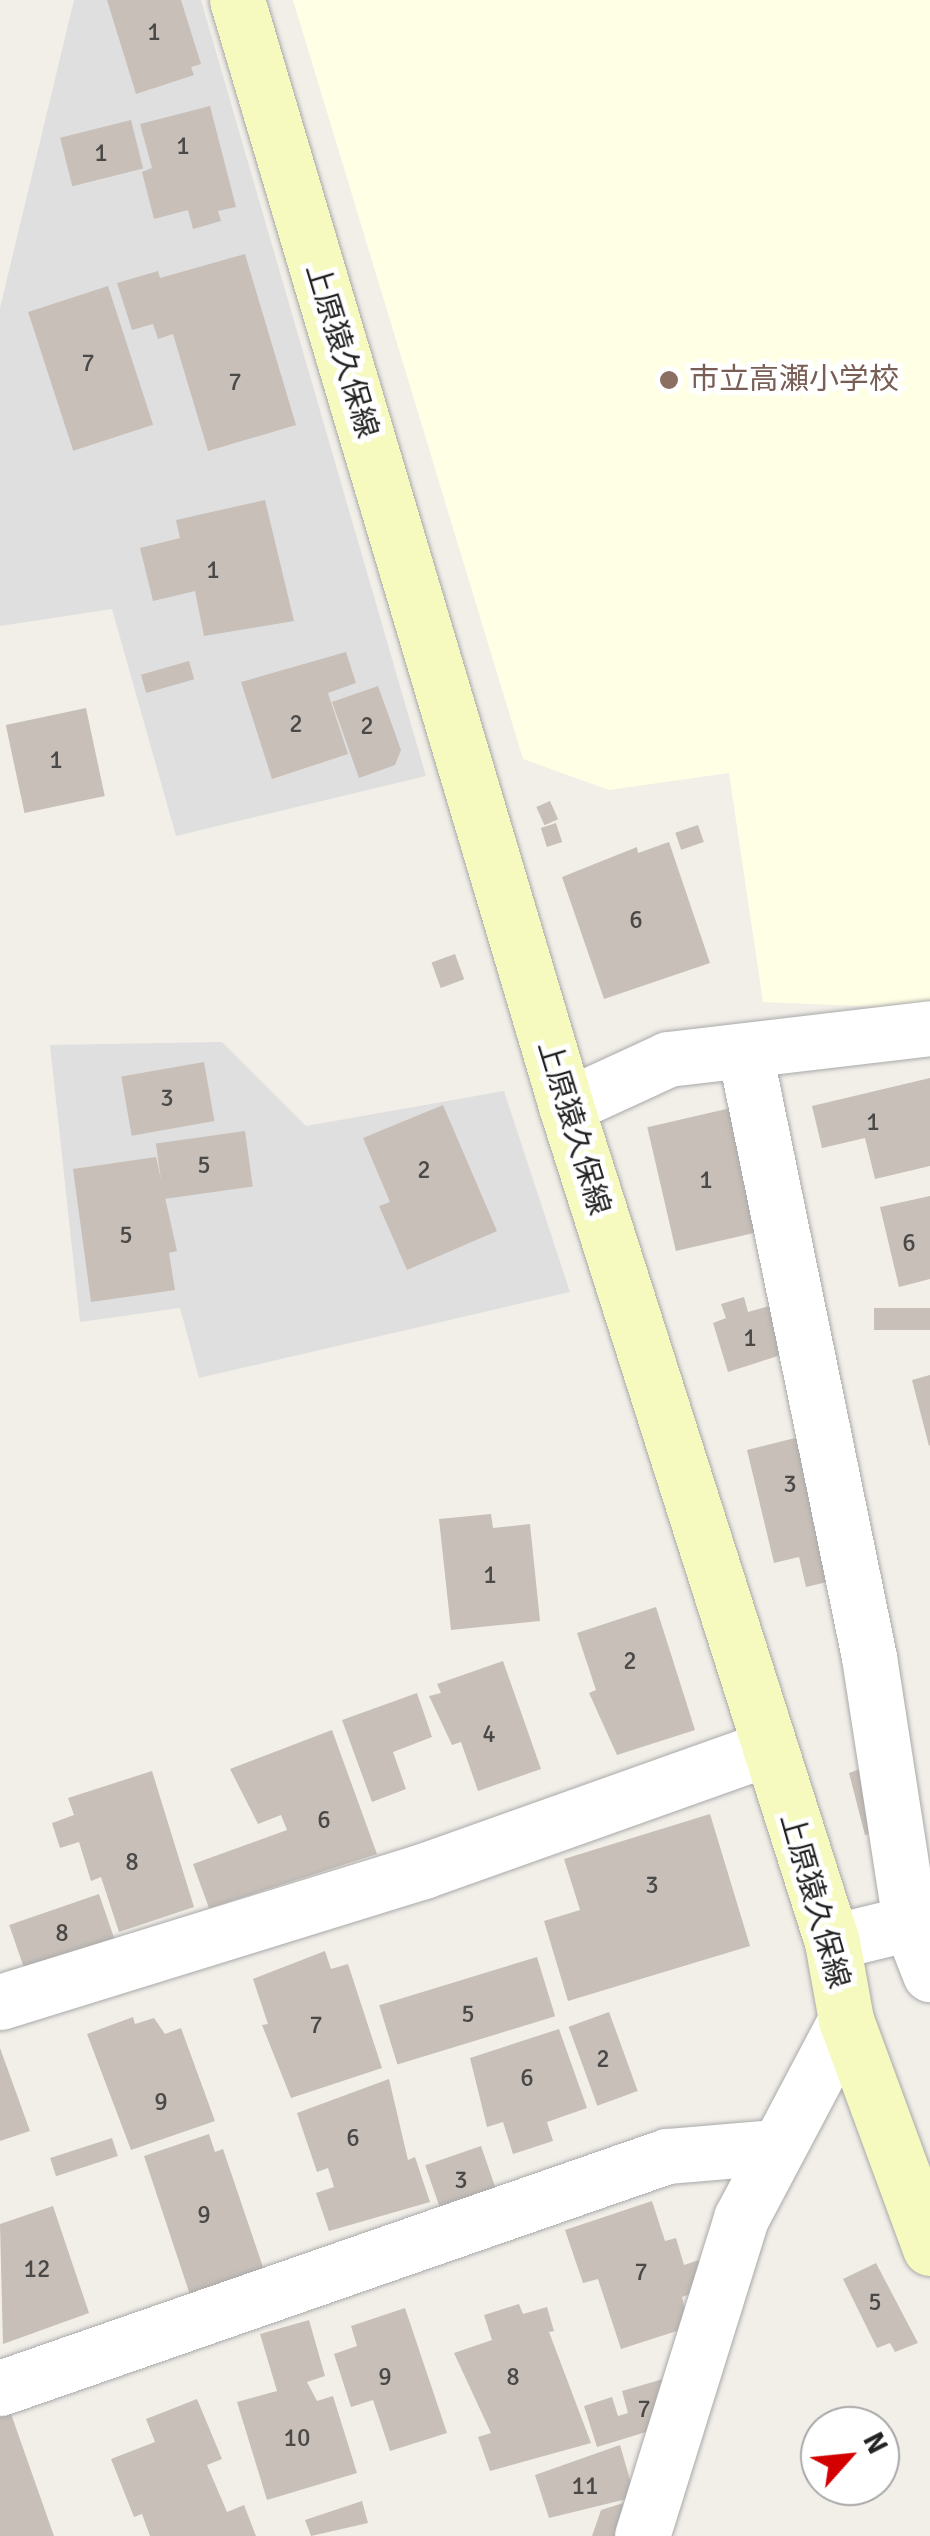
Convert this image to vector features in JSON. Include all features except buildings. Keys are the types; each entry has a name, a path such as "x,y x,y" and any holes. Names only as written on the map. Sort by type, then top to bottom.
{"main road":[{"name":"上原猿久保線","path":"237,0 566,1106 832,1942 846,2020 930,2248"}],"street":[{"path":"566,1106 668,1059 745,1053 930,1028"},
{"path":"745,1053 869,1657 910,1923 930,1974"},
{"path":"0,2002 423,1871 768,1748"},
{"path":"832,1942 910,1923"},
{"path":"642,2536 741,2218 775,2147 846,2020"},
{"path":"0,2388 667,2156 775,2147"}],"shaded area":[{"path":"74,0 201,0 426,776 176,836 112,609 0,626 0,308"},
{"name":"市立高瀬小学校","path":"293,0 930,0 930,1009 763,1002 729,773 609,790 523,759"},
{"path":"222,1042 306,1126 504,1091 570,1292 199,1378 180,1308 80,1322 50,1045"}],"place":[{"name":"市立高瀬小学校","path":"669,380"}]}
